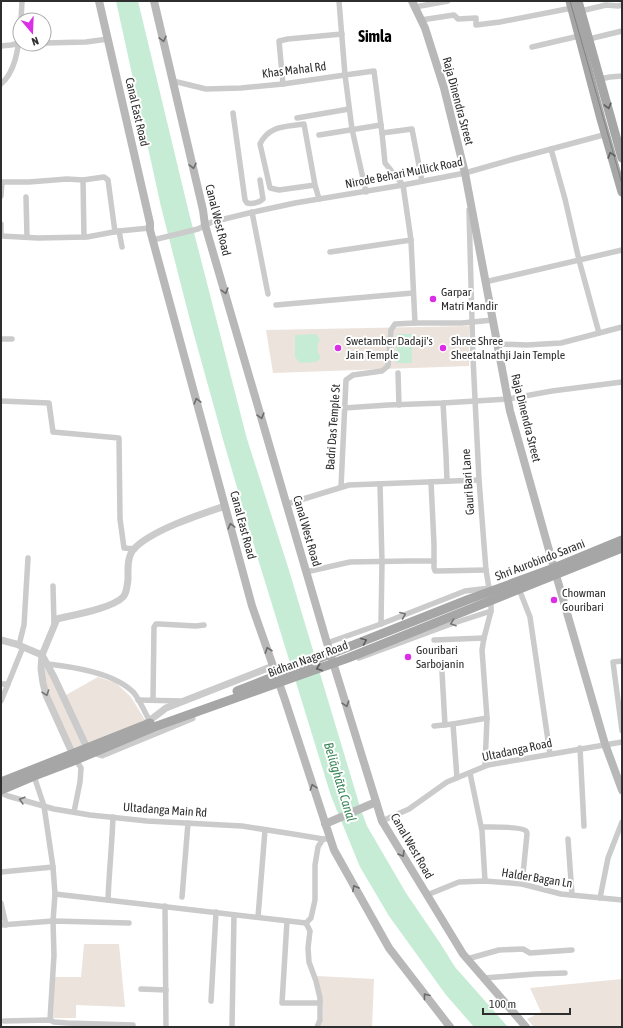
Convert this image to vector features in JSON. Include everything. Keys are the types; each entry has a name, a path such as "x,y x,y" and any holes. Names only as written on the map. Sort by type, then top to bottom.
{"main road":[{"name":"Canal East Road","path":"99,1 150,228 157,240 252,606 327,823 327,839 389,948 450,1027"},
{"name":"Canal West Road","path":"154,1 203,210 202,227 287,504 374,803 382,821 463,954 526,1027"},
{"path":"578,1 574,7 580,36 605,134 622,192"},
{"name":"Raja Dinendra Street","path":"414,4 425,28 444,88 465,173 510,411 606,744 622,790"},
{"path":"574,7 589,39 621,148 622,158"},
{"name":"Bidhan Nagar Road","path":"149,724 348,658 473,608 490,593 519,589 555,571 622,547"},
{"name":"Shri Aurobindo Sarani","path":"236,691 467,600 555,571"},
{"name":"Bidhan Nagar Road","path":"1,782 90,751 149,724 236,691"},
{"name":"Bidhan Nagar Road","path":"1,791 74,757"},
{"path":"327,823 374,803"}],"street":[{"path":"21,12 22,1"},
{"name":"Khas Mahal Rd","path":"173,82 206,89 241,88 345,75 339,1"},
{"path":"414,4 448,1"},
{"path":"421,20 454,15 458,19 476,18 476,24 500,22 574,7 619,4"},
{"path":"589,39 622,31"},
{"path":"282,84 279,41 342,34"},
{"path":"532,47 580,36"},
{"path":"52,43 86,42 108,39"},
{"path":"1,46 12,45"},
{"path":"1,84 6,80 12,69 17,52"},
{"path":"366,192 352,129 345,75 374,71 385,163 403,185 411,240 415,323 493,320"},
{"path":"600,79 622,76"},
{"path":"297,118 350,109"},
{"path":"233,113 246,200 251,212 268,294"},
{"path":"314,184 279,190 270,188 260,144 269,132 279,127 304,124 317,200"},
{"path":"319,135 381,125"},
{"path":"382,134 412,129 422,181"},
{"name":"Nirode Behari Mullick Road","path":"157,240 202,227 212,222 251,212 465,173 514,158 615,131"},
{"path":"550,149 565,199 579,260 599,333"},
{"path":"1,196 2,182 29,182 66,179 83,180 104,177 108,180 117,232 122,247"},
{"path":"83,180 84,237"},
{"path":"260,180 262,199 260,202 262,210"},
{"name":"Gauri Bari Lane","path":"469,194 472,322 479,480 486,570 490,593 490,611 482,650 488,718 485,766"},
{"path":"26,197 26,237"},
{"path":"247,203 260,202"},
{"path":"1,224 1,236 26,237 84,237 150,228"},
{"path":"330,252 411,240"},
{"path":"485,282 622,250"},
{"path":"276,305 413,293"},
{"name":"Badri Das Temple St","path":"341,487 346,380 353,375 382,371 388,366 391,330 395,324 415,323"},
{"path":"497,344 527,345 561,343 622,327"},
{"path":"1,339 12,339"},
{"path":"398,373 398,405"},
{"path":"344,408 508,399 552,391 622,382"},
{"path":"1,401 49,403 53,432 119,438 120,519 124,548 135,549"},
{"path":"443,403 447,481"},
{"path":"287,504 349,485 479,480"},
{"path":"431,482 435,571 486,570"},
{"path":"380,484 382,562 381,624"},
{"path":"74,812 80,782 81,768 74,757 46,695 41,669 42,655 54,625 57,619 95,610 113,603 123,597 127,588 128,563 131,552 138,545 159,532 225,506"},
{"path":"1,701 21,646 24,625 28,558"},
{"path":"306,572 350,562 434,561"},
{"path":"53,586 54,625"},
{"path":"519,589 530,617 550,754"},
{"path":"327,643 381,624 465,591 490,593"},
{"path":"334,667 490,611"},
{"path":"153,700 154,627 156,624 204,625"},
{"path":"434,640 484,638"},
{"path":"1,640 21,646 42,655 48,664 90,751 102,755 173,725 280,686"},
{"path":"622,661 613,662 622,730"},
{"path":"48,664 92,671 118,680 134,693 149,724 166,708 273,666"},
{"path":"442,672 446,725"},
{"path":"1,684 8,684"},
{"path":"138,700 184,701"},
{"path":"434,726 488,718"},
{"path":"453,724 457,778"},
{"name":"Ultadanga Road","path":"382,821 408,809 447,782 485,766 580,748 622,742"},
{"path":"580,748 584,826"},
{"path":"470,773 482,827 484,881"},
{"path":"34,776 44,806 53,867 55,894 53,921 54,955 50,1020"},
{"name":"Ultadanga Main Rd","path":"1,791 8,796 44,806 90,815 147,821 242,826 327,839"},
{"path":"108,900 113,817"},
{"path":"600,898 608,858 622,822"},
{"path":"182,896 188,823"},
{"path":"482,827 509,827 527,831 522,884"},
{"path":"258,917 265,830"},
{"path":"306,923 311,918 315,900 315,865 318,847 327,839"},
{"path":"568,839 572,895"},
{"path":"1,872 53,867"},
{"name":"Halder Bagan Ln","path":"427,895 458,882 484,881 522,884 561,894 622,900"},
{"path":"55,894 306,923"},
{"path":"1,903 4,925 53,921 129,923"},
{"path":"165,906 166,1027"},
{"path":"212,1001 216,912"},
{"path":"232,1027 234,915"},
{"path":"287,921 282,1003 320,1004"},
{"path":"306,923 310,931 308,948 309,962 320,998 320,1020 317,1027"},
{"path":"467,959 499,950 523,949 530,953 572,950"},
{"path":"484,978 527,974 565,973"},
{"path":"141,988 166,990"},
{"path":"4,1021 50,1020 67,1025 133,1025"}],"shaded area":[{"path":"469,326 469,366 273,373 266,330"},
{"path":"43,660 84,748 74,753 45,684"},
{"path":"98,677 116,683 131,697 145,720 88,746 64,696"},
{"path":"84,944 119,944 125,1007 76,1005 76,1018 53,1018 54,977 81,977"},
{"path":"317,976 374,979 372,1027 320,1026 323,1008"},
{"path":"622,979 622,1027 534,1027 527,1019 541,1012 530,988"}],"water":[{"name":"Beliāghāta Canal","path":"116,1 138,1 189,213 247,439 288,567 367,826 406,893 455,967 508,1027 474,1027 446,995 389,916 360,867 331,796 258,559 191,324 161,207"},
{"path":"316,334 320,339 318,348 321,358 316,362 300,363 295,357 295,335"},
{"path":"397,334 412,334 412,363 396,363"}],"tram line":[{"path":"570,1 622,184"}],"place":[{"name":"Garpar Matri Mandir","path":"433,299"},
{"name":"Swetamber Dadaji's Jain Temple","path":"338,348"},
{"name":"Shree Shree Sheetalnathji Jain Temple","path":"443,348"},
{"name":"Chowman Gouribari","path":"554,600"},
{"name":"Gouribari Sarbojanin","path":"408,657"}],"district":[{"name":"Simla","path":"375,36"}]}
